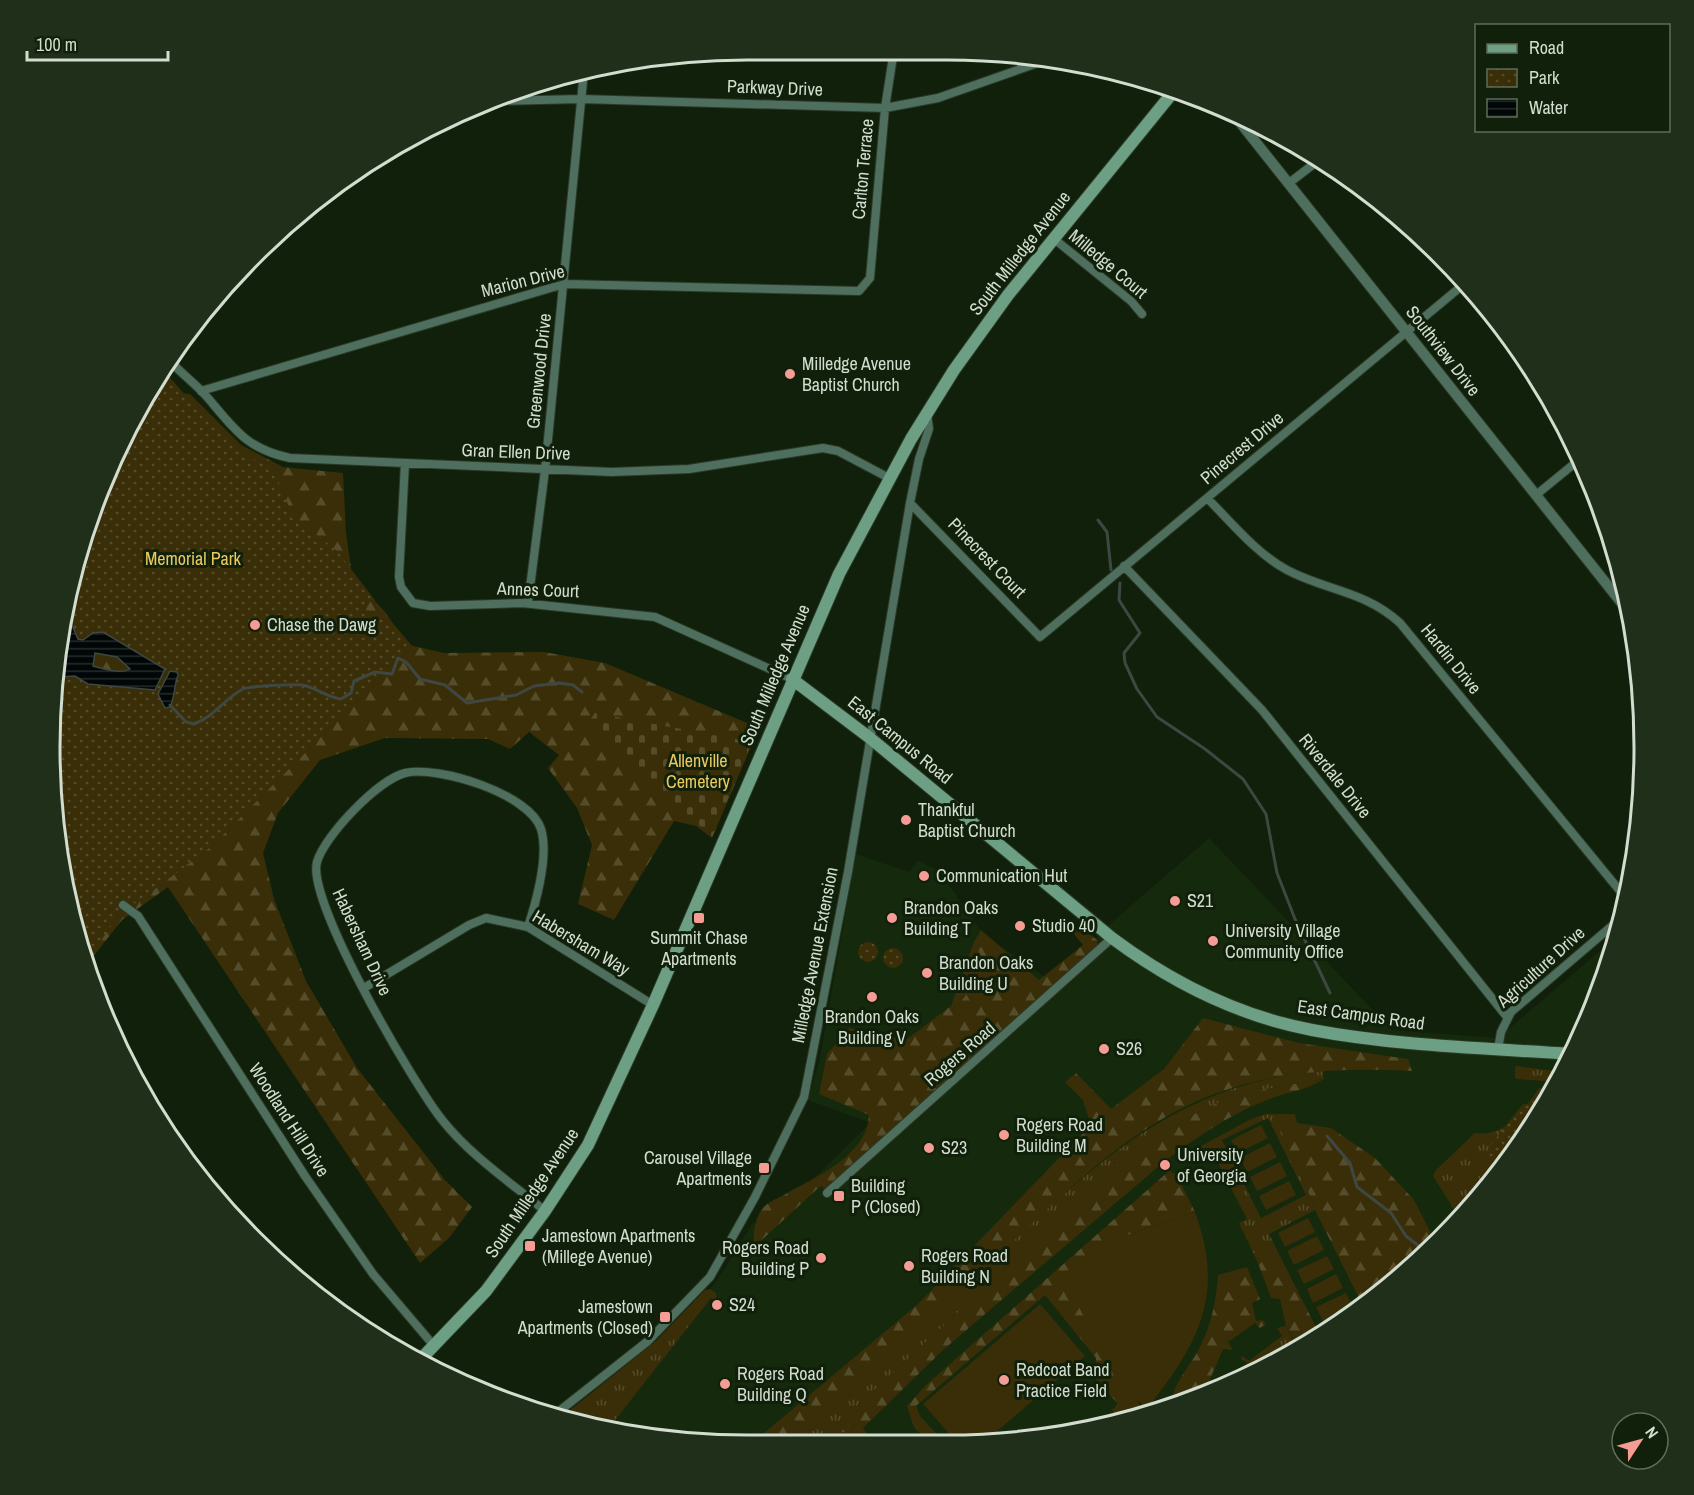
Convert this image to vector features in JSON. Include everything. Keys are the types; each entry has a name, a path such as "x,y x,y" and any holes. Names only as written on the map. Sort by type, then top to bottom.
{"main road":[{"name":"South Milledge Avenue","path":"426,1355 486,1291 545,1211 588,1145 653,1005 839,574 889,478 927,413 996,310 1169,97"},
{"name":"East Campus Road","path":"792,679 870,738 1112,938 1150,966 1195,991 1250,1013 1312,1030 1412,1042 1562,1053"}],"street":[{"name":"Carlton Terrace","path":"863,289 870,278 885,108 892,60"},
{"name":"Parkway Drive","path":"515,101 581,99 885,108 938,99 1029,65"},
{"name":"Greenwood Drive","path":"528,603 545,470 583,80"},
{"name":"Southview Drive","path":"1245,128 1617,598"},
{"path":"1289,183 1312,166"},
{"name":"Milledge Court","path":"1053,238 1131,301 1142,314"},
{"name":"Marion Drive","path":"201,391 564,284 854,293 863,289"},
{"name":"Pinecrest Drive","path":"1040,637 1458,289"},
{"name":"Gran Ellen Drive","path":"176,367 201,391 240,436 269,454 290,458 545,470 670,471 823,448 838,451 889,478"},
{"name":"Milledge Avenue Extension","path":"561,1409 648,1341 710,1277 755,1197 804,1097 820,1019 910,503 919,459 929,429 927,413"},
{"name":"Annes Court","path":"405,464 399,577 406,596 413,603 430,606 528,603 655,616 792,679"},
{"path":"1536,495 1573,465"},
{"name":"Hardin Drive","path":"1208,498 1250,541 1286,570 1368,600 1383,608 1400,623 1619,890"},
{"name":"Pinecrest Court","path":"910,503 1040,637"},
{"name":"Riverdale Drive","path":"1124,566 1262,710 1507,1017"},
{"name":"Habersham Drive","path":"528,927 541,871 543,836 538,820 524,806 506,796 453,776 432,772 405,773 381,786 328,840 318,861 315,874 320,894 364,988 442,1120 467,1147 545,1211"},
{"name":"Woodland Hill Drive","path":"123,905 138,916 305,1176 373,1274 435,1347"},
{"name":"Habersham Way","path":"364,988 469,925 486,918 528,927 653,1005"},
{"name":"Agriculture Drive","path":"1498,1049 1507,1017 1610,927"},
{"name":"Rogers Road","path":"827,1193 1112,938"}],"shaded area":[{"name":"University of Georgia","path":"1209,838 1392,1030 1498,1038 1604,947 1582,1011 1542,1091 1492,1166 1463,1201 1433,1234 1365,1293 1290,1343 1251,1364 1210,1383 1124,1412 1081,1422 991,1434 703,1434 613,1422 720,1276 753,1222 763,1228 870,1123 808,1100 820,1058 856,854 909,872 918,860 940,872 983,934 1047,978 1092,943 1111,923"}],"green space":[{"name":"Memorial Park","path":"169,377 226,439 240,451 272,467 293,516 336,550 375,600 364,605 371,620 386,615 412,646 212,846 139,901 122,910 92,954 73,882 61,792 61,703 64,677 75,676 88,684 155,690 164,668 121,644 108,634 78,639 71,624 73,613 96,527 131,443"},
{"path":"160,391 190,394 241,445 283,467 343,473 346,532 352,576 386,613 405,644 444,653 544,652 605,663 759,728 712,838 696,826 674,821 614,920 578,904 592,845 577,808 548,768 559,755 529,732 510,749 488,739 385,738 320,760 278,813 263,853 274,899 306,981 357,1068 445,1180 472,1207 449,1238 420,1263 168,887 122,920 93,957 73,882 61,778 61,703 73,613 96,527 112,484 131,443"},
{"name":"Allenville Cemetery","path":"595,713 752,742 712,837 588,723"},
{"path":"1079,925 1097,940 1097,945 826,1189 821,1186 754,1247 755,1226 764,1207 837,1164 859,1142 866,1129 869,1115 819,1094 827,1054 849,1028 907,1039 951,1006 953,1009 963,999 979,969 980,955 974,942 981,930 1039,980 1083,945 1074,934"},
{"path":"864,942 872,942 878,948 878,956 872,962 864,962 858,956 858,948"},
{"path":"974,942 980,955 979,969 968,993 953,1009 951,1006"},
{"path":"889,948 897,948 903,954 903,962 897,968 889,968 883,962 883,954"},
{"path":"1203,1018 1299,1043 1408,1059 1412,1071 1329,1071 1274,1078 1221,1092 1168,1115 1119,1148 1074,1185 807,1435 762,1435 918,1304 1091,1125 1083,1100 1065,1082 1076,1073 1111,1109 1164,1069"},
{"path":"1517,1066 1553,1071 1547,1081 1515,1078 1515,1067"},
{"path":"1323,1071 1324,1079 1263,1090 1218,1103 1181,1121 1137,1151 1116,1166 826,1435 807,1435 989,1263 1101,1163 1139,1136 1179,1112 1223,1093 1270,1079"},
{"path":"1324,1079 1238,1113 1197,1138 1159,1166 943,1350 863,1428 868,1435 826,1435 1116,1166 1181,1121 1204,1109 1263,1090"},
{"path":"1539,1088 1543,1088 1492,1166 1455,1210 1433,1176 1436,1170 1475,1133 1486,1133 1504,1127"},
{"path":"1523,1104 1533,1104 1490,1169 1489,1147"},
{"path":"1266,1114 1295,1114 1297,1123 1280,1131 1315,1210 1269,1234 1280,1256 1258,1263 1239,1223 1247,1219 1214,1155 1206,1158 1202,1151 1196,1149 1251,1119","holes":["1268,1118 1306,1195 1261,1218 1222,1140"]},
{"path":"1297,1123 1331,1128 1375,1158 1414,1200 1432,1235 1359,1297 1315,1210 1280,1131"},
{"path":"1261,1125 1268,1138 1238,1153 1231,1140"},
{"path":"1270,1143 1277,1157 1247,1172 1240,1158"},
{"path":"1280,1162 1287,1176 1257,1191 1250,1177"},
{"path":"1169,1171 1177,1175 1195,1212 1122,1237 1129,1405 1137,1400 1140,1405 1138,1408 1115,1414 1112,1410 1118,1404 1095,1378 1096,1358 1045,1295 916,1406 920,1416 938,1435 921,1435 913,1425 907,1406 926,1385"},
{"path":"1289,1181 1296,1195 1266,1210 1259,1196"},
{"path":"1195,1212 1204,1242 1208,1269 1207,1294 1202,1317 1193,1340 1165,1385 1151,1404 1144,1406 1137,1400 1129,1405 1062,1274 1122,1237"},
{"path":"1308,1218 1315,1232 1285,1247 1278,1233"},
{"path":"1317,1236 1324,1250 1294,1265 1287,1251"},
{"path":"1280,1256 1316,1327 1294,1340 1286,1326 1280,1299 1271,1298 1258,1263"},
{"path":"1327,1256 1334,1269 1304,1284 1297,1270"},
{"path":"1247,1267 1260,1299 1252,1303 1256,1321 1263,1320 1266,1324 1260,1328 1255,1323 1228,1342 1233,1350 1223,1349 1208,1384 1172,1397 1208,1329 1215,1303 1218,1275"},
{"path":"1336,1274 1343,1288 1313,1303 1307,1289"},
{"path":"710,1289 716,1293 717,1301 711,1298 613,1422 568,1411 656,1341 705,1290"},
{"path":"1346,1293 1351,1303 1323,1321 1316,1307"},
{"name":"Redcoat Band Practice Field","path":"1040,1304 1085,1356 994,1434 950,1435 923,1404"},
{"path":"1286,1326 1293,1340 1245,1367 1247,1363 1241,1359 1242,1356 1249,1361 1282,1336 1277,1328"},
{"path":"848,1425 856,1435 837,1435"}],"water":[{"path":"71,624 78,639 83,640 93,633 103,632 165,669 155,690 88,684 75,676 64,677","holes":["95,653 117,657 130,669 118,671 93,666"]},
{"path":"170,671 177,672 178,675 172,703 170,707 165,708 158,694"}],"waterway":[{"path":"1098,520 1107,532 1111,570"},
{"path":"1120,583 1119,600 1140,633 1124,653 1125,663 1137,689 1157,717 1205,749 1243,779 1266,814 1277,873 1295,919 1330,993"},
{"path":"170,705 186,722 194,724 208,717 237,693 247,688 302,685 341,699 351,693 354,681 375,672 392,674 398,658 406,662 420,679 445,685 467,703 516,695 534,686 559,683 573,685 582,692"},
{"path":"1327,1136 1350,1163 1357,1187 1391,1213 1406,1236 1419,1246"}],"place":[{"name":"Milledge Avenue Baptist Church","path":"790,374"},
{"name":"Chase the Dawg","path":"255,625"},
{"name":"Thankful Baptist Church","path":"906,820"},
{"name":"Communication Hut","path":"924,876"},
{"name":"S21","path":"1175,901"},
{"name":"Summit Chase Apartments","path":"699,918"},
{"name":"Brandon Oaks Building T","path":"892,918"},
{"name":"Studio 40","path":"1020,926"},
{"name":"University Village Community Office","path":"1213,941"},
{"name":"Brandon Oaks Building U","path":"927,973"},
{"name":"Brandon Oaks Building V","path":"872,997"},
{"name":"S26","path":"1104,1049"},
{"name":"Rogers Road Building M","path":"1004,1135"},
{"name":"S23","path":"929,1148"},
{"name":"University of Georgia","path":"1165,1165"},
{"name":"Carousel Village Apartments","path":"764,1168"},
{"name":"Building P (Closed)","path":"839,1196"},
{"name":"Jamestown Apartments (Millege Avenue)","path":"530,1246"},
{"name":"Rogers Road Building P","path":"821,1258"},
{"name":"Rogers Road Building N","path":"909,1266"},
{"name":"S24","path":"717,1305"},
{"name":"Jamestown Apartments (Closed)","path":"665,1317"},
{"name":"Redcoat Band Practice Field","path":"1004,1380"},
{"name":"Rogers Road Building Q","path":"725,1384"}]}
